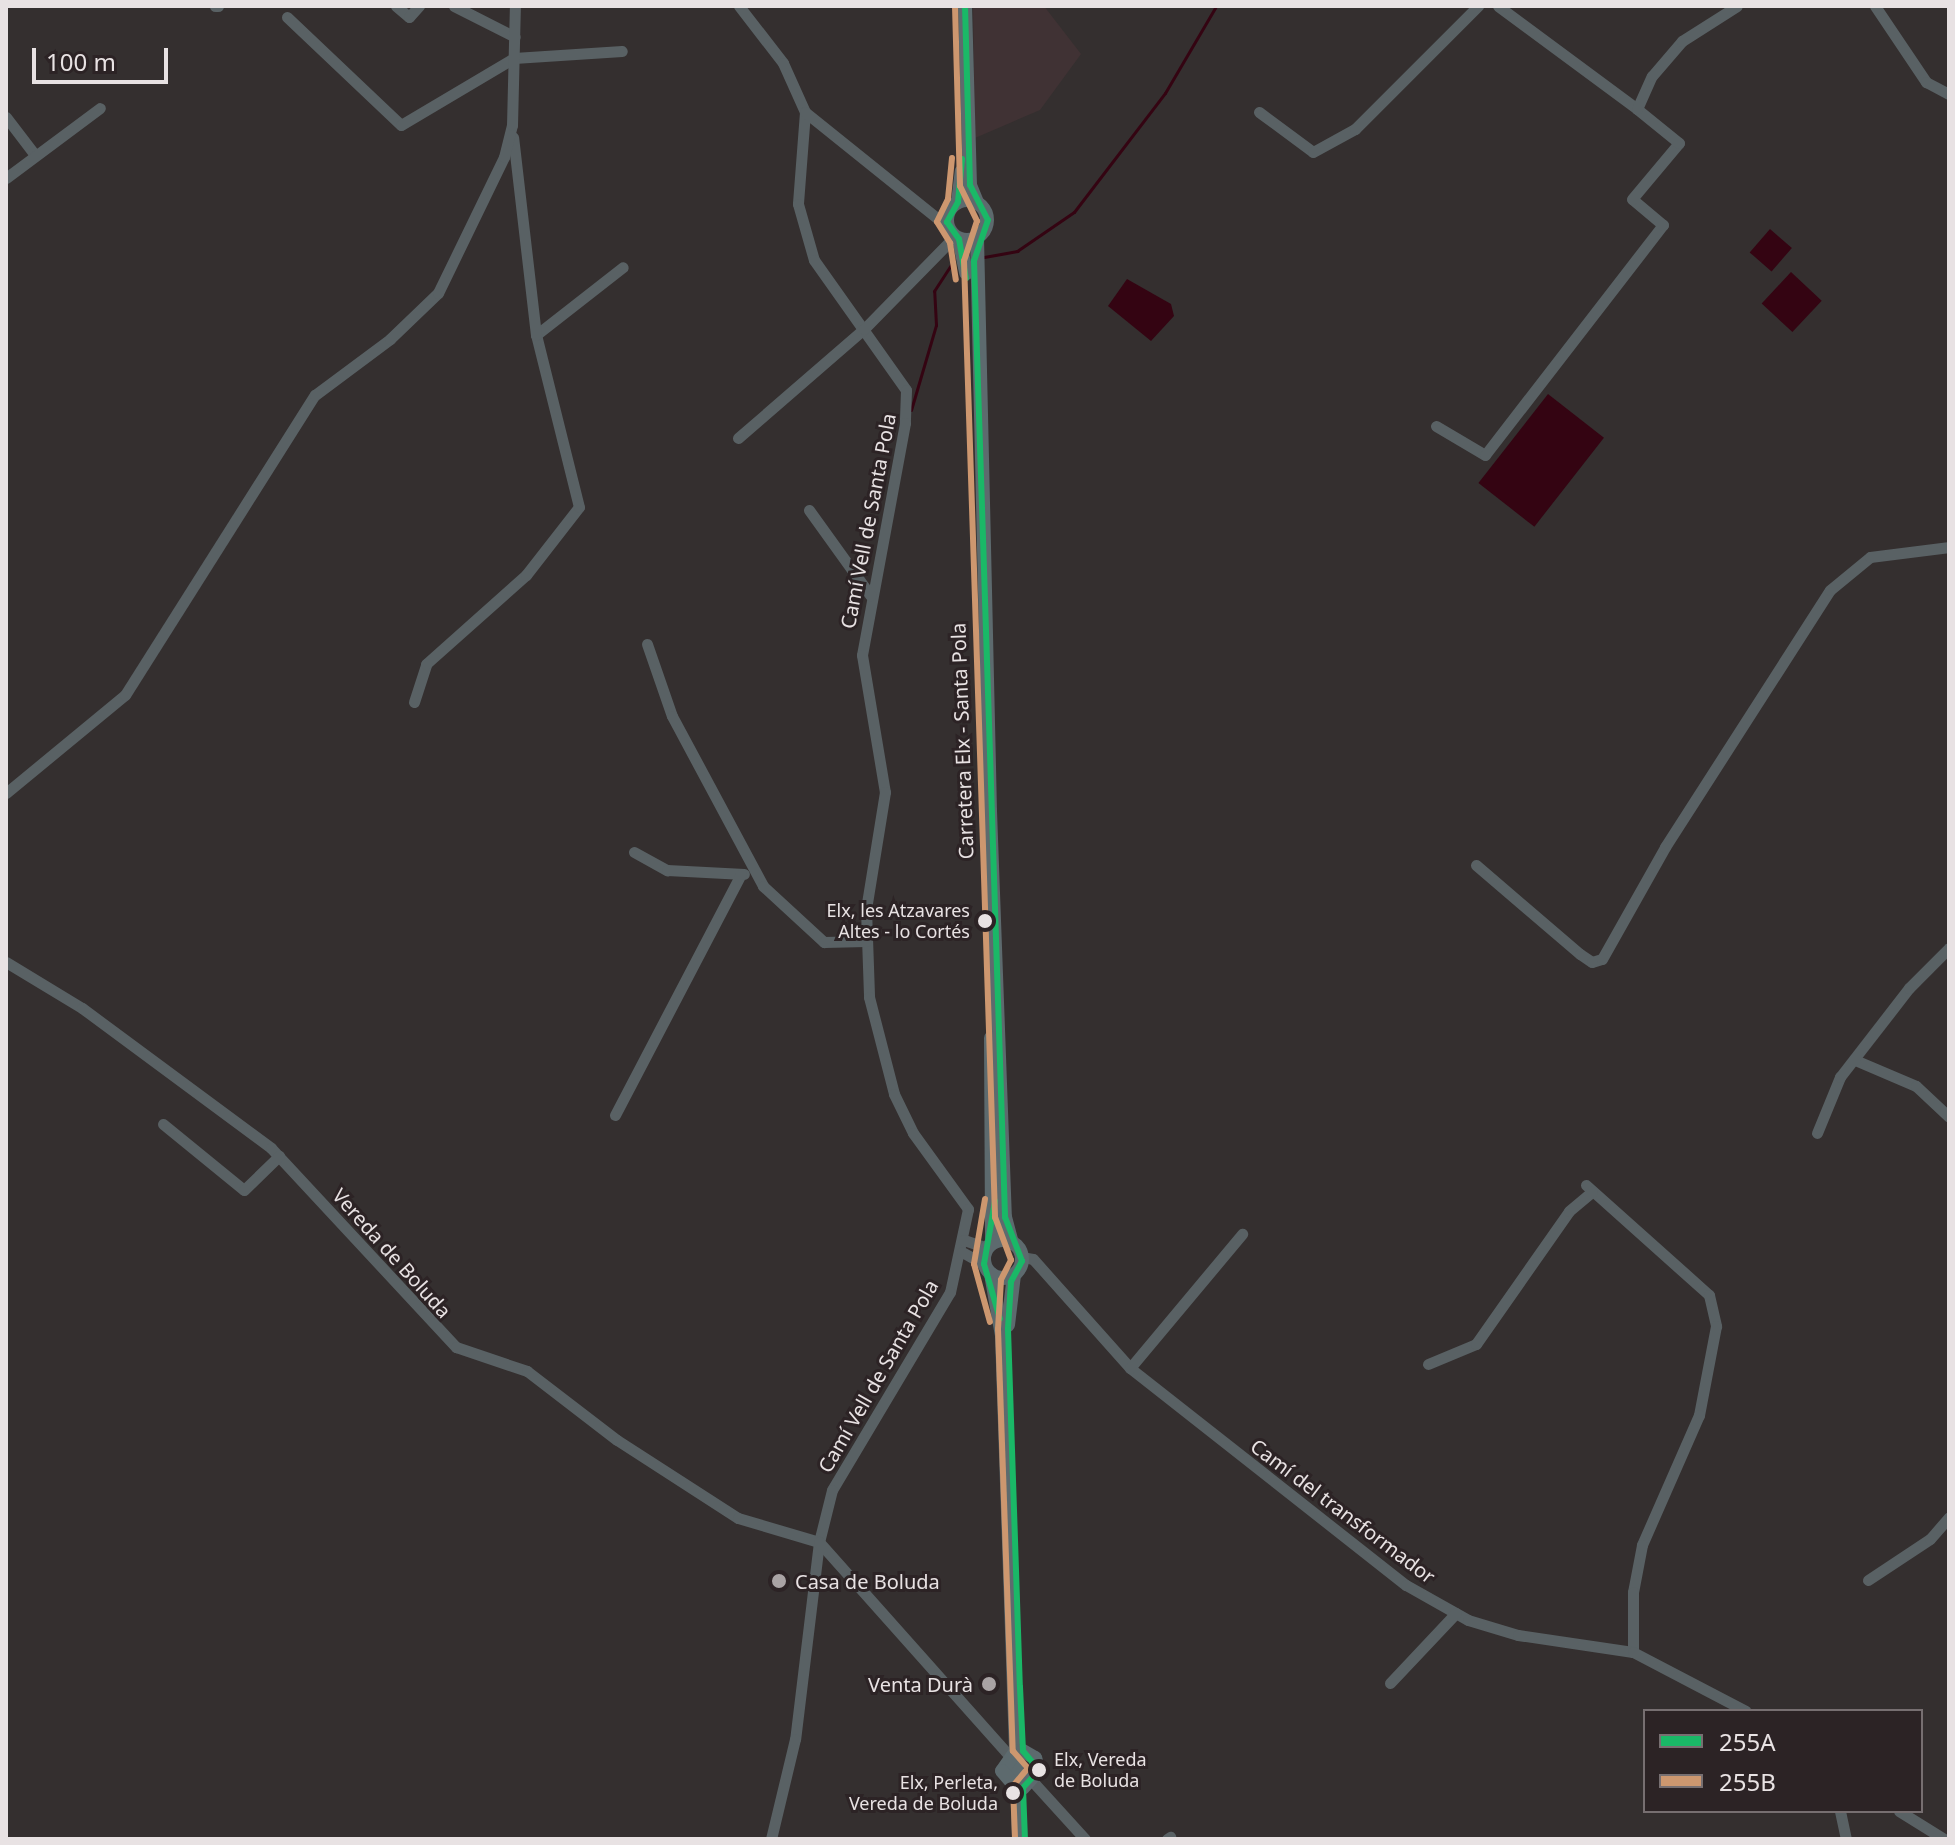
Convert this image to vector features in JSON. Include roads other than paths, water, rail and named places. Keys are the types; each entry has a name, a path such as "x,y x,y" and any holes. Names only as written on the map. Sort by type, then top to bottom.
{"main road":[{"path":"957,6 958,202"},
{"path":"965,6 970,185 988,220 977,238 954,234 949,210 958,202 977,202"},
{"name":"Carretera Elx - Santa Pola","path":"954,234 965,257 979,644 990,1245 987,1269"},
{"name":"Carretera Elx - Santa Pola","path":"977,238 990,811 1005,1217 1012,1243"},
{"path":"990,1245 1012,1243 1021,1257 1014,1275 1008,1329 1016,1752"},
{"path":"1014,1275 987,1269 1002,1336 1016,1752 1025,1786 1025,1839"},
{"path":"1016,1752 1038,1764 1025,1786 1019,1839"}],"street":[{"path":"396,6 409,17 419,6"},
{"path":"454,6 515,37"},
{"path":"414,702 426,664 526,575 579,507 536,335 512,125 515,6"},
{"name":"Camí Vell de Santa Pola","path":"739,6 783,63 805,112 798,204 814,260 906,390 907,406 870,595 864,692 883,757 885,792 866,941 874,1027 894,1094 913,1133 962,1196 968,1209 963,1246 950,1292 832,1490 819,1542 805,1683 771,1839"},
{"path":"1259,112 1313,152 1355,129 1478,6"},
{"path":"1436,426 1485,455 1663,225 1632,199 1679,143 1498,6"},
{"path":"1637,109 1652,76 1682,41 1737,6"},
{"path":"1875,6 1926,82 1949,94"},
{"path":"287,17 401,125 514,58 622,51"},
{"path":"6,178 100,108"},
{"path":"738,438 864,329 954,234 805,112"},
{"path":"6,117 35,155"},
{"path":"6,793 125,695 315,395 390,339 438,293 490,197 512,125"},
{"path":"536,335 623,267"},
{"path":"809,510 870,595"},
{"path":"1476,865 1580,954 1592,962 1602,959 1665,847 1830,590 1870,557 1949,547"},
{"path":"647,644 672,716 757,875 824,942 866,941"},
{"path":"634,852 667,870 757,875"},
{"path":"615,1115 741,874"},
{"path":"1817,1133 1840,1077 1909,988 1949,948"},
{"name":"Vereda de Boluda","path":"6,962 82,1008 279,1156 456,1347 527,1371 617,1440 738,1518 819,1542"},
{"path":"1855,1060 1916,1086 1949,1117"},
{"path":"163,1124 244,1190 279,1156"},
{"path":"1428,1364 1476,1344 1569,1211 1589,1188 1709,1295 1716,1326 1699,1415 1642,1545 1633,1592 1633,1652"},
{"path":"1130,1368 1242,1234"},
{"path":"963,1246 990,1245"},
{"path":"963,1246 987,1269"},
{"name":"Camí del transformador","path":"1021,1257 1033,1259 1130,1368 1406,1585 1456,1613 1518,1635 1633,1652 1742,1709"},
{"path":"1868,1580 1930,1539 1949,1517"},
{"path":"819,1542 1016,1752"},
{"path":"1390,1683 1456,1613"},
{"path":"1025,1786 1085,1839"},
{"path":"1840,1813 1846,1839"},
{"path":"1902,1813 1944,1839"}],"waterway":[{"path":"984,257 1017,251 1074,212 1165,93 1216,6"},
{"path":"911,410 936,325 934,291 954,260"}],"place":[{"name":"Elx, les Atzavares Altes - lo Cortés","path":"985,921"},
{"name":"Casa de Boluda","path":"779,1581"},
{"name":"Venta Durà","path":"989,1684"},
{"name":"Elx, Vereda de Boluda","path":"1039,1770"},
{"name":"Elx, Perleta, Vereda de Boluda","path":"1013,1793"}]}
